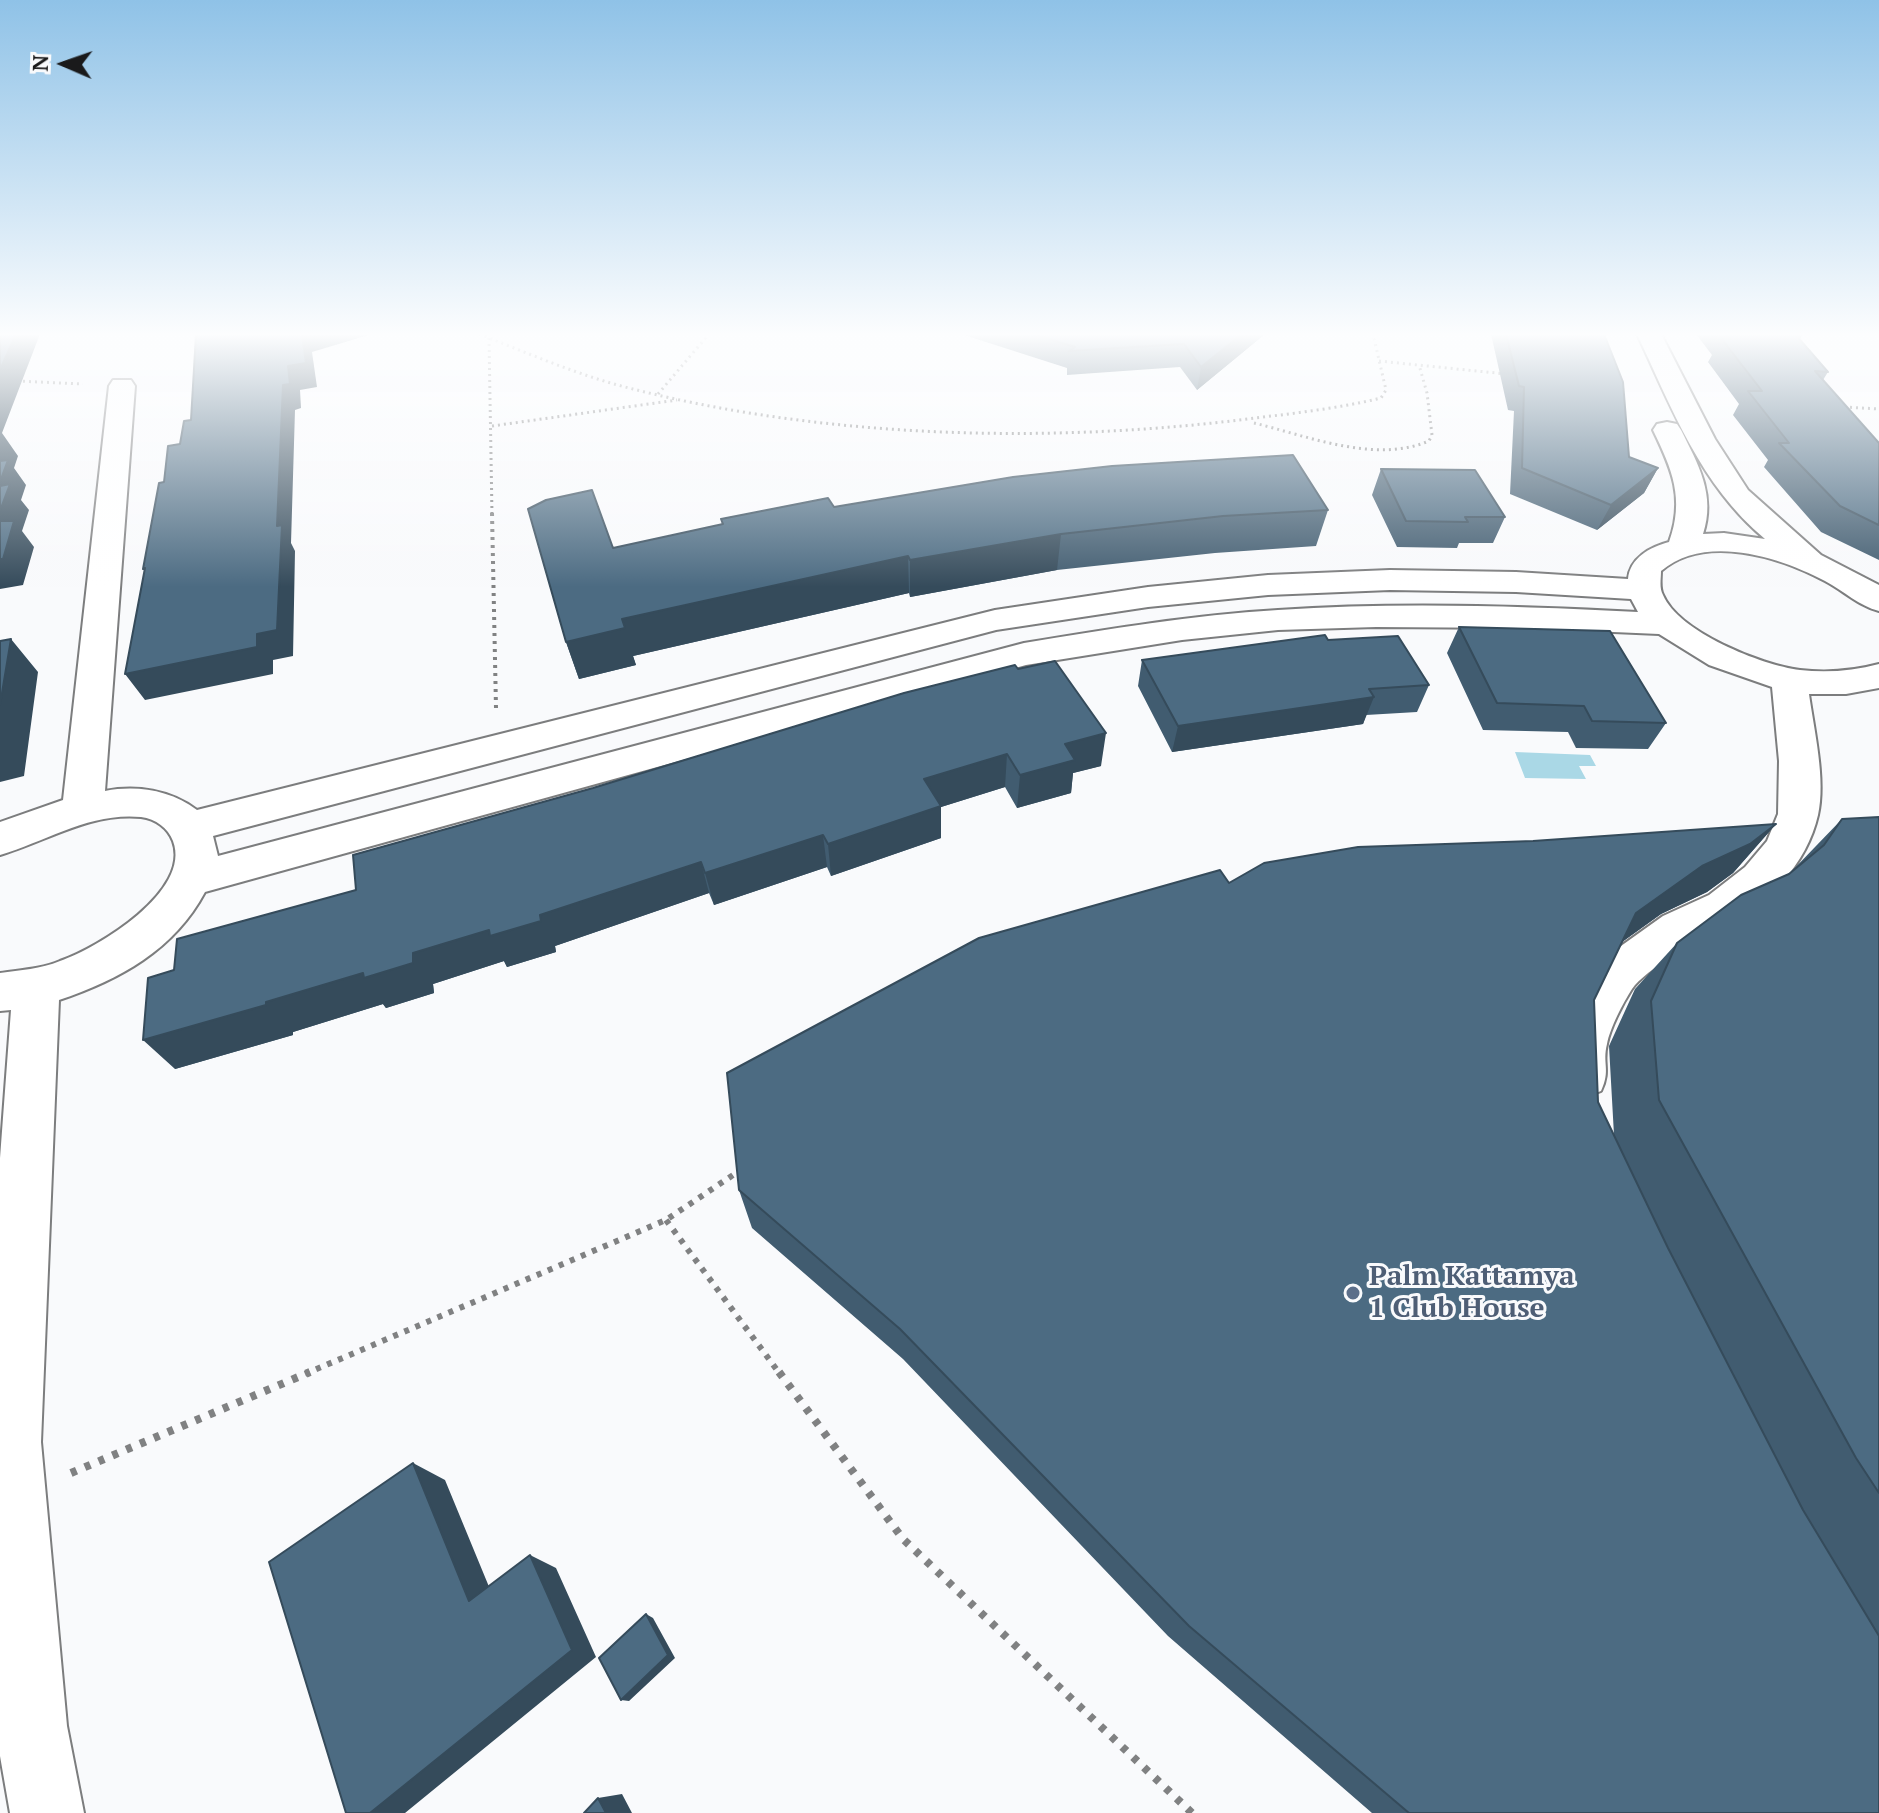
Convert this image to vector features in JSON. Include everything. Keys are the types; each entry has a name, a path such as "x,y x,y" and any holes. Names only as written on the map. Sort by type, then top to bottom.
{"street":[{"path":"83,807 119,419"},
{"path":"1662,419 1695,495 1694,521 1683,546"},
{"path":"1692,419 1720,473 1742,501 1774,532 1816,563"},
{"path":"1879,601 1843,576 1816,563 1769,549 1723,543 1683,546 1659,555 1645,570 1644,590 1653,607 1691,642 1721,658 1789,680 1828,684 1862,682 1879,676"},
{"path":"189,827 995,620 1148,597 1268,585 1390,580 1516,582 1644,590"},
{"path":"192,879 1024,654 1150,633 1276,620 1403,615 1504,616 1669,624"},
{"path":"1585,1129 1582,1045 1616,974 1679,928 1725,907 1760,879 1785,848 1798,814 1799,761 1789,680"},
{"path":"0,840 41,820 83,807 136,803 167,811 189,827 198,851 192,879 170,912 133,944 86,971 18,990 10,1442 31,1726 47,1813"}],"path":[{"path":"492,419 496,749"},
{"path":"492,426 544,419"},
{"path":"799,419 856,426 995,434 1136,432 1260,419"},
{"path":"1246,421 1370,448 1412,450 1429,441 1432,435 1430,419"},
{"path":"14,1497 666,1220 744,1168"},
{"path":"666,1220 903,1539 1192,1813"}],"water":[{"path":"1515,752 1590,755 1596,766 1579,766 1586,779 1525,778"}],"building":[{"path":"282,419 277,526 282,525 277,630 257,634 257,647 125,674 159,483 164,482 168,446 180,444 184,421"},
{"path":"1523,419 1626,419 1629,457 1658,468 1611,505 1522,468"},
{"path":"1770,419 1857,419 1879,443 1879,525 1840,506 1779,443 1789,443"},
{"path":"1293,455 1328,510 1223,516 1061,534 910,560 908,556 622,619 625,628 566,642 528,509 546,500 592,490 613,548 723,524 721,519 828,498 834,507 1013,477 1112,466"},
{"path":"8,460 0,482 0,461"},
{"path":"1381,469 1475,470 1505,517 1465,517 1468,522 1406,521"},
{"path":"10,484 0,511 0,486"},
{"path":"0,521 14,521 3,559 0,559"},
{"path":"1459,627 1610,631 1666,723 1592,721 1584,706 1497,703"},
{"path":"1325,635 1328,640 1398,636 1429,685 1369,689 1374,697 1178,726 1142,660"},
{"path":"11,639 0,705 0,641"},
{"path":"1055,661 1106,733 1065,744 1075,760 1020,775 1007,754 924,779 941,806 828,844 823,835 705,873 701,862 540,915 541,921 490,936 489,930 413,953 413,963 364,978 363,973 143,1040 148,978 174,970 177,939 356,890 353,855 593,788 904,693 1015,665 1018,669"},
{"path":"1879,817 1879,1493 1856,1458 1659,1100 1651,1001 1677,943 1741,895 1789,874 1824,845 1842,819"},
{"name":"Palm Kattamya 1 Club House","path":"1776,824 1750,844 1702,866 1636,913 1594,1000 1598,1102 1668,1248 1803,1510 1879,1636 1879,1813 1409,1813 1189,1626 900,1329 739,1190 727,1073 979,938 1220,870 1229,883 1264,863 1358,847 1533,841"},
{"path":"413,1463 469,1601 530,1555 572,1650 370,1813 346,1813 269,1562"},
{"path":"646,1614 668,1655 621,1700 599,1658"},
{"path":"598,1798 606,1813 584,1813"}],"place":[{"name":"Palm Kattamya 1 Club House","path":"1353,1293"}]}
